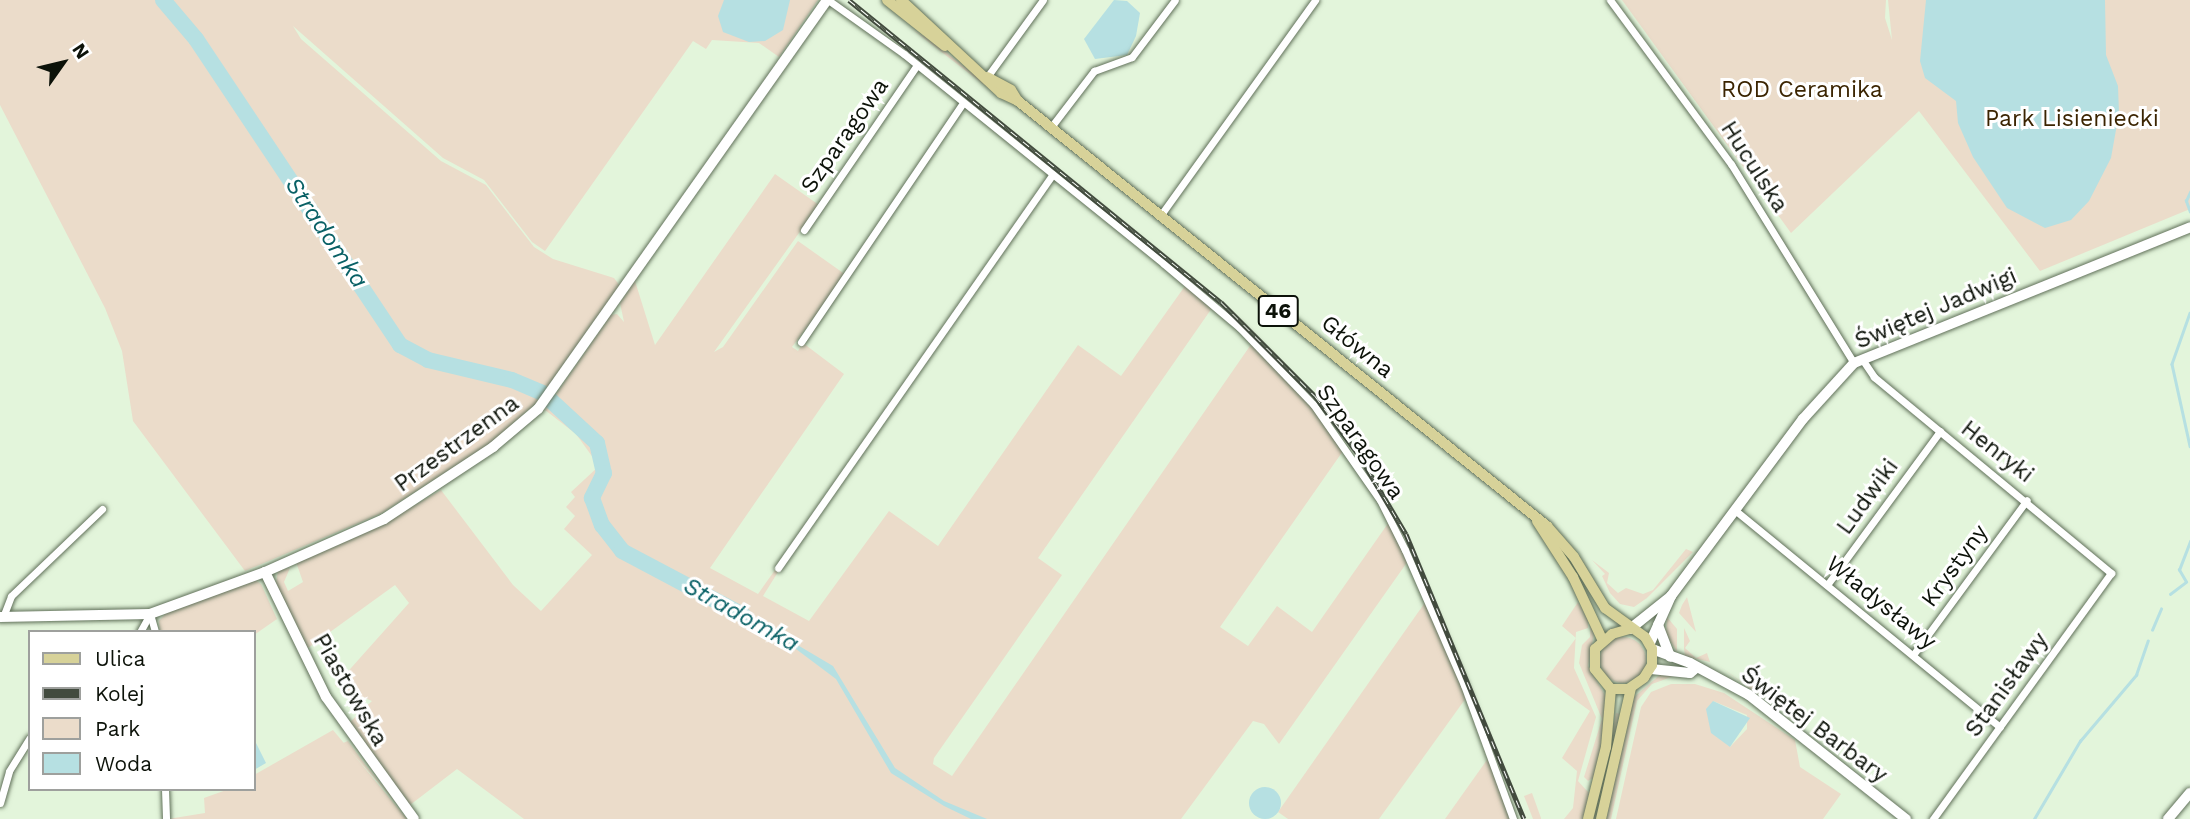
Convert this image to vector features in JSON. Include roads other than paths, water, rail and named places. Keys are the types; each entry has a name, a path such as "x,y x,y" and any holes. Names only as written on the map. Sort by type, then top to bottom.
{"main road":[{"name":"Główna","path":"887,0 966,59"},
{"name":"Główna","path":"901,0 987,77 1005,86 1018,102 1537,522 1547,526 1569,551 1605,608 1630,628"},
{"name":"Główna","path":"1537,522 1573,577 1603,640"},
{"path":"1588,819 1603,759 1611,689 1595,669 1595,649 1603,640 1630,628"},
{"name":"46","path":"1630,628 1651,646"},
{"path":"1601,819 1632,688 1651,669 1651,646"},
{"path":"1611,689 1632,688"}],"street":[{"name":"Szparagowa","path":"827,0 917,65 1240,328 1328,424 1380,500 1405,551 1455,663 1513,819"},
{"name":"Przestrzenna","path":"102,509 11,596 2,617 150,614 265,572 425,495 538,410 827,0"},
{"path":"987,77 1043,0"},
{"path":"1051,127 1094,71 1132,57 1175,0"},
{"path":"1160,216 1314,0"},
{"name":"Huculska","path":"1610,0 1731,164 1858,361"},
{"name":"Szparagowa","path":"804,230 917,65"},
{"path":"801,342 963,103"},
{"path":"778,568 1054,174"},
{"name":"Świętej Jadwigi","path":"1651,646 1671,596 1803,419 1858,361 2190,227"},
{"name":"Henryki","path":"1858,361 2111,573"},
{"name":"Ludwiki","path":"1828,585 1940,431"},
{"name":"Krystyny","path":"1913,655 2027,500"},
{"name":"Władysławy","path":"1736,510 2000,727"},
{"name":"Piastowska","path":"265,572 327,697 415,819"},
{"name":"Stanisławy","path":"1933,819 2111,573"},
{"name":"Świętej Jadwigi","path":"1630,628 1671,596"},
{"path":"141,630 150,614"},
{"path":"150,614 154,630"},
{"path":"1658,625 1670,657"},
{"name":"Świętej Barbary","path":"1651,646 1736,687 1773,712 1906,819"},
{"name":"Świętej Barbary","path":"1651,669 1690,673 1695,669"},
{"path":"0,803 9,771 28,741"},
{"path":"164,791 166,819"},
{"path":"2168,819 2186,805 2190,793"}],"water":[{"path":"724,0 790,0 783,30 765,41 749,42 723,32 718,16"},
{"path":"1114,0 1127,1 1140,13 1136,36 1127,55 1095,59 1084,39"},
{"path":"1926,0 2105,0 2106,55 2118,86 2119,113 2111,158 2089,201 2071,220 2045,228 2007,208 1973,157 1958,123 1956,101 1925,78 1920,61"},
{"path":"725,602 833,666 895,768 944,801 987,819 971,819 944,806 891,773 836,679 784,640 723,608"},
{"path":"1713,701 1750,718 1730,747 1711,733 1706,709"},
{"path":"256,743 266,763 256,769"},
{"path":"1265,787 1276,792 1281,803 1276,814 1265,819 1254,814 1249,803 1254,792"}],"waterway":[{"name":"Stradomka","path":"163,0 196,39 400,345 428,360 512,380 542,393"},
{"path":"2190,192 2186,201 2190,212"},
{"path":"2190,313 2172,364 2190,446"},
{"name":"Stradomka","path":"547,397 597,443 604,473 592,498 602,525 622,551 743,615"},
{"path":"2170,594 2186,582 2179,570 2190,541"},
{"path":"2152,630 2161,609"},
{"path":"2034,819 2080,741 2136,675 2148,641"}],"railway":[{"path":"849,0 1221,302 1315,396 1359,455 1406,534 1524,819"}],"park label":[{"name":"ROD Ceramika","path":"1802,90"},
{"name":"Park Lisieniecki","path":"2072,119"}]}
